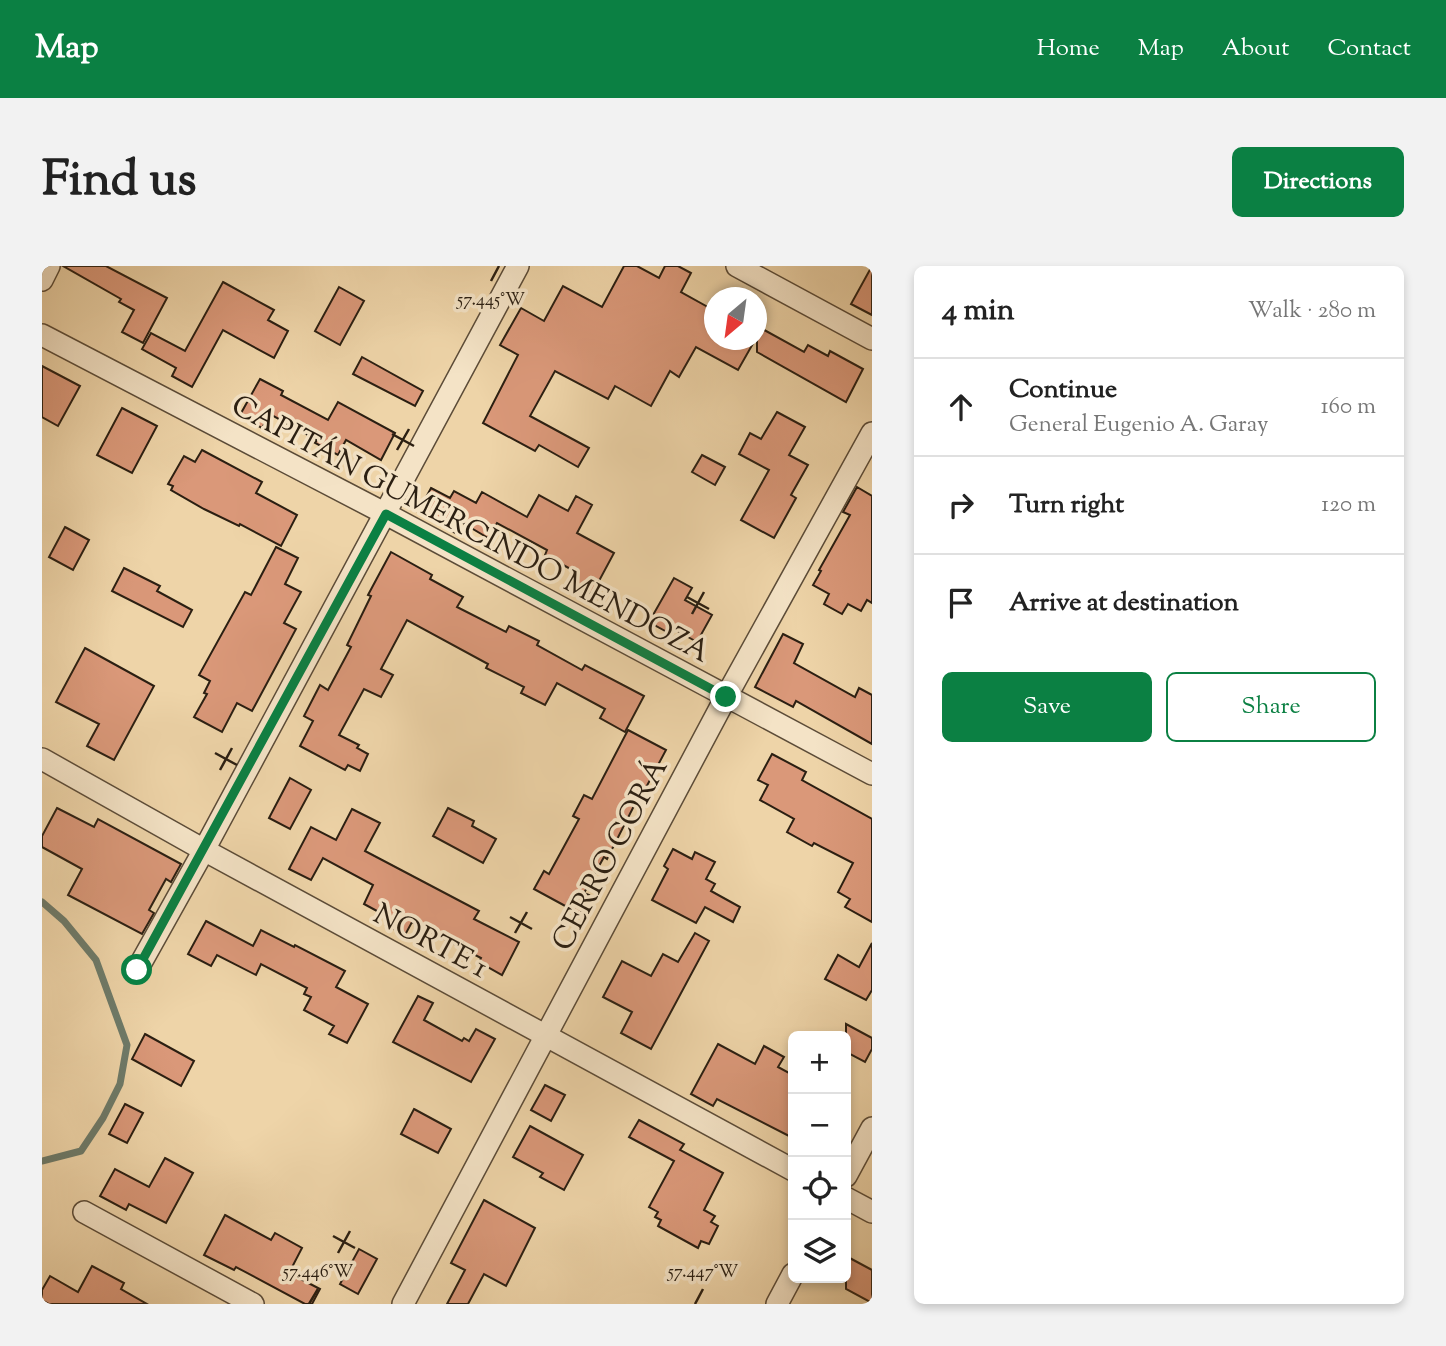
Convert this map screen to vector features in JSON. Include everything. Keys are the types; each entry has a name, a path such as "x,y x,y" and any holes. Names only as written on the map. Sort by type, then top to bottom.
{"street":[{"path":"42,280 49,266"},
{"path":"137,970 518,266"},
{"path":"737,266 872,339"},
{"name":"CAPITÁN GUMERCINDO MENDOZA","path":"42,335 386,514 872,774"},
{"name":"CERRO CORÁ","path":"403,1304 726,697 872,433"},
{"name":"NORTE 1","path":"42,759 788,1167"},
{"path":"851,1167 872,1128"},
{"path":"851,1201 872,1212"},
{"path":"84,1212 253,1304"},
{"path":"777,1304 788,1283"}],"building":[{"path":"63,266 106,266 167,298 143,343 122,332 134,310 119,302 121,299"},
{"path":"624,266 637,266 659,278 665,266 678,266 691,273 681,292 704,305 704,350 749,350 738,370 696,347 679,377 670,371 651,406 615,386 608,399 555,371 530,416 589,448 578,467 539,445 535,451 483,423 518,355 500,345 521,308 544,321 563,286 602,307"},
{"path":"872,266 872,315 851,304"},
{"path":"223,282 274,310 268,320 288,331 274,358 223,330 192,387 172,376 176,368 142,349 151,333 185,351"},
{"path":"339,287 364,301 340,345 315,331"},
{"path":"767,332 804,352 808,345 828,356 830,351 863,369 846,402 757,352 767,350"},
{"path":"362,357 423,391 415,406 353,374"},
{"path":"42,366 80,386 58,426 42,417"},
{"path":"260,379 283,391 281,395 328,420 338,402 395,433 381,460 346,440 338,455 270,414 262,428 240,415"},
{"path":"122,408 157,426 132,473 97,455"},
{"path":"777,412 805,427 789,455 808,465 791,495 796,498 774,538 741,520 769,470 739,454 750,433 761,439"},
{"path":"202,450 262,482 256,493 297,515 281,546 171,490 173,486 168,484 184,456 195,462"},
{"path":"702,455 725,467 715,485 692,472"},
{"path":"857,487 872,496 872,603 867,600 861,611 848,604 842,614 824,604 829,594 813,585 850,515 843,512"},
{"path":"431,488 450,498 454,491 476,503 482,492 527,517 539,495 568,511 576,496 592,505 577,533 614,553 592,594 571,583 576,572 545,555 547,550 497,523 488,538 461,522 455,533 418,512"},
{"path":"65,527 89,540 73,570 49,557"},
{"path":"276,547 298,558 285,584 301,592 284,623 296,629 252,711 237,703 222,732 194,717 207,694 204,693 210,681 199,675 245,592 251,595"},
{"path":"391,552 432,575 430,579 463,597 457,607 506,632 509,626 539,641 537,645 582,670 585,665 644,696 625,732 600,718 605,709 557,683 545,705 521,693 524,687 486,668 488,664 407,620 381,669 393,675 381,697 364,689 339,735 359,745 357,748 368,754 360,771 348,765 345,770 300,746 313,721 304,716 320,685 328,690 351,647 347,645 371,596 368,595"},
{"path":"124,568 160,586 157,591 192,610 183,627 112,591"},
{"path":"674,578 692,588 685,600 712,615 697,642 670,627 667,632 649,622"},
{"path":"783,634 803,644 794,663 855,697 859,688 872,695 872,744 796,701 793,707 755,687"},
{"path":"85,648 154,686 114,760 87,746 99,724 56,702"},
{"path":"628,730 666,750 607,859 604,857 584,893 589,895 580,914 534,889 544,871 549,874 579,819 573,816 584,795 592,799"},
{"path":"772,754 806,772 802,780 872,819 872,922 845,907 850,899 838,892 853,863 787,832 794,819 760,800 768,785 758,780"},
{"path":"290,778 311,790 290,829 269,818"},
{"path":"57,808 94,827 98,819 181,864 171,882 166,879 149,910 154,913 142,934 68,895 82,869 42,847 42,836"},
{"path":"448,808 474,821 472,826 496,839 483,863 433,836"},
{"path":"352,809 380,823 365,851 479,911 474,919 519,942 502,975 479,962 481,958 412,922 405,935 386,925 390,918 364,904 373,885 323,858 311,880 289,869 311,827 336,840"},
{"path":"673,849 692,859 695,852 715,862 706,879 715,884 711,891 740,907 733,922 705,907 696,923 652,900 668,869 664,866"},
{"path":"206,921 253,946 261,930 345,971 336,987 368,1004 347,1043 329,1034 334,1026 304,1010 311,997 304,994 307,988 261,964 256,975 217,955 211,966 188,954"},
{"path":"695,933 709,941 651,1049 621,1033 632,1012 603,997 622,961 651,976 663,954 678,962"},
{"path":"872,943 872,990 866,1000 825,979 838,955 859,967"},
{"path":"418,996 433,1003 424,1020 462,1041 464,1038 469,1041 476,1029 495,1039 471,1082 393,1042"},
{"path":"846,1024 872,1038 872,1049 865,1062 851,1055 851,1031 846,1031"},
{"path":"145,1034 194,1061 181,1086 132,1059"},
{"path":"718,1044 755,1064 764,1046 784,1057 778,1067 788,1072 788,1135 717,1099 713,1106 691,1094"},
{"path":"545,1085 565,1095 551,1121 531,1110"},
{"path":"125,1104 143,1113 127,1143 109,1134"},
{"path":"414,1109 451,1129 438,1153 401,1134"},
{"path":"639,1120 684,1144 680,1150 723,1173 704,1210 715,1216 711,1222 718,1226 709,1244 701,1241 698,1248 658,1226 661,1220 655,1217 658,1212 649,1207 674,1161 629,1137"},
{"path":"530,1126 583,1155 564,1190 540,1177 543,1173 513,1157"},
{"path":"165,1158 193,1173 166,1223 129,1204 126,1210 100,1196 115,1169 149,1187"},
{"path":"484,1200 535,1228 506,1286 484,1274 468,1304 447,1304 465,1270 451,1263"},
{"path":"225,1215 271,1240 275,1233 302,1248 289,1273 320,1289 312,1304 305,1304 236,1267 234,1270 204,1255"},
{"path":"359,1249 377,1259 358,1294 340,1284"},
{"path":"851,1259 872,1270 872,1303 846,1289 846,1283 851,1283"},
{"path":"92,1266 124,1283 121,1289 147,1304 49,1304 42,1300 42,1290 50,1276 78,1292"}],"waterway":[{"path":"42,902 64,921 96,960 127,1045 120,1084 103,1118 81,1151 42,1161"}],"route":[{"path":"137,970 386,514 726,697"}]}
